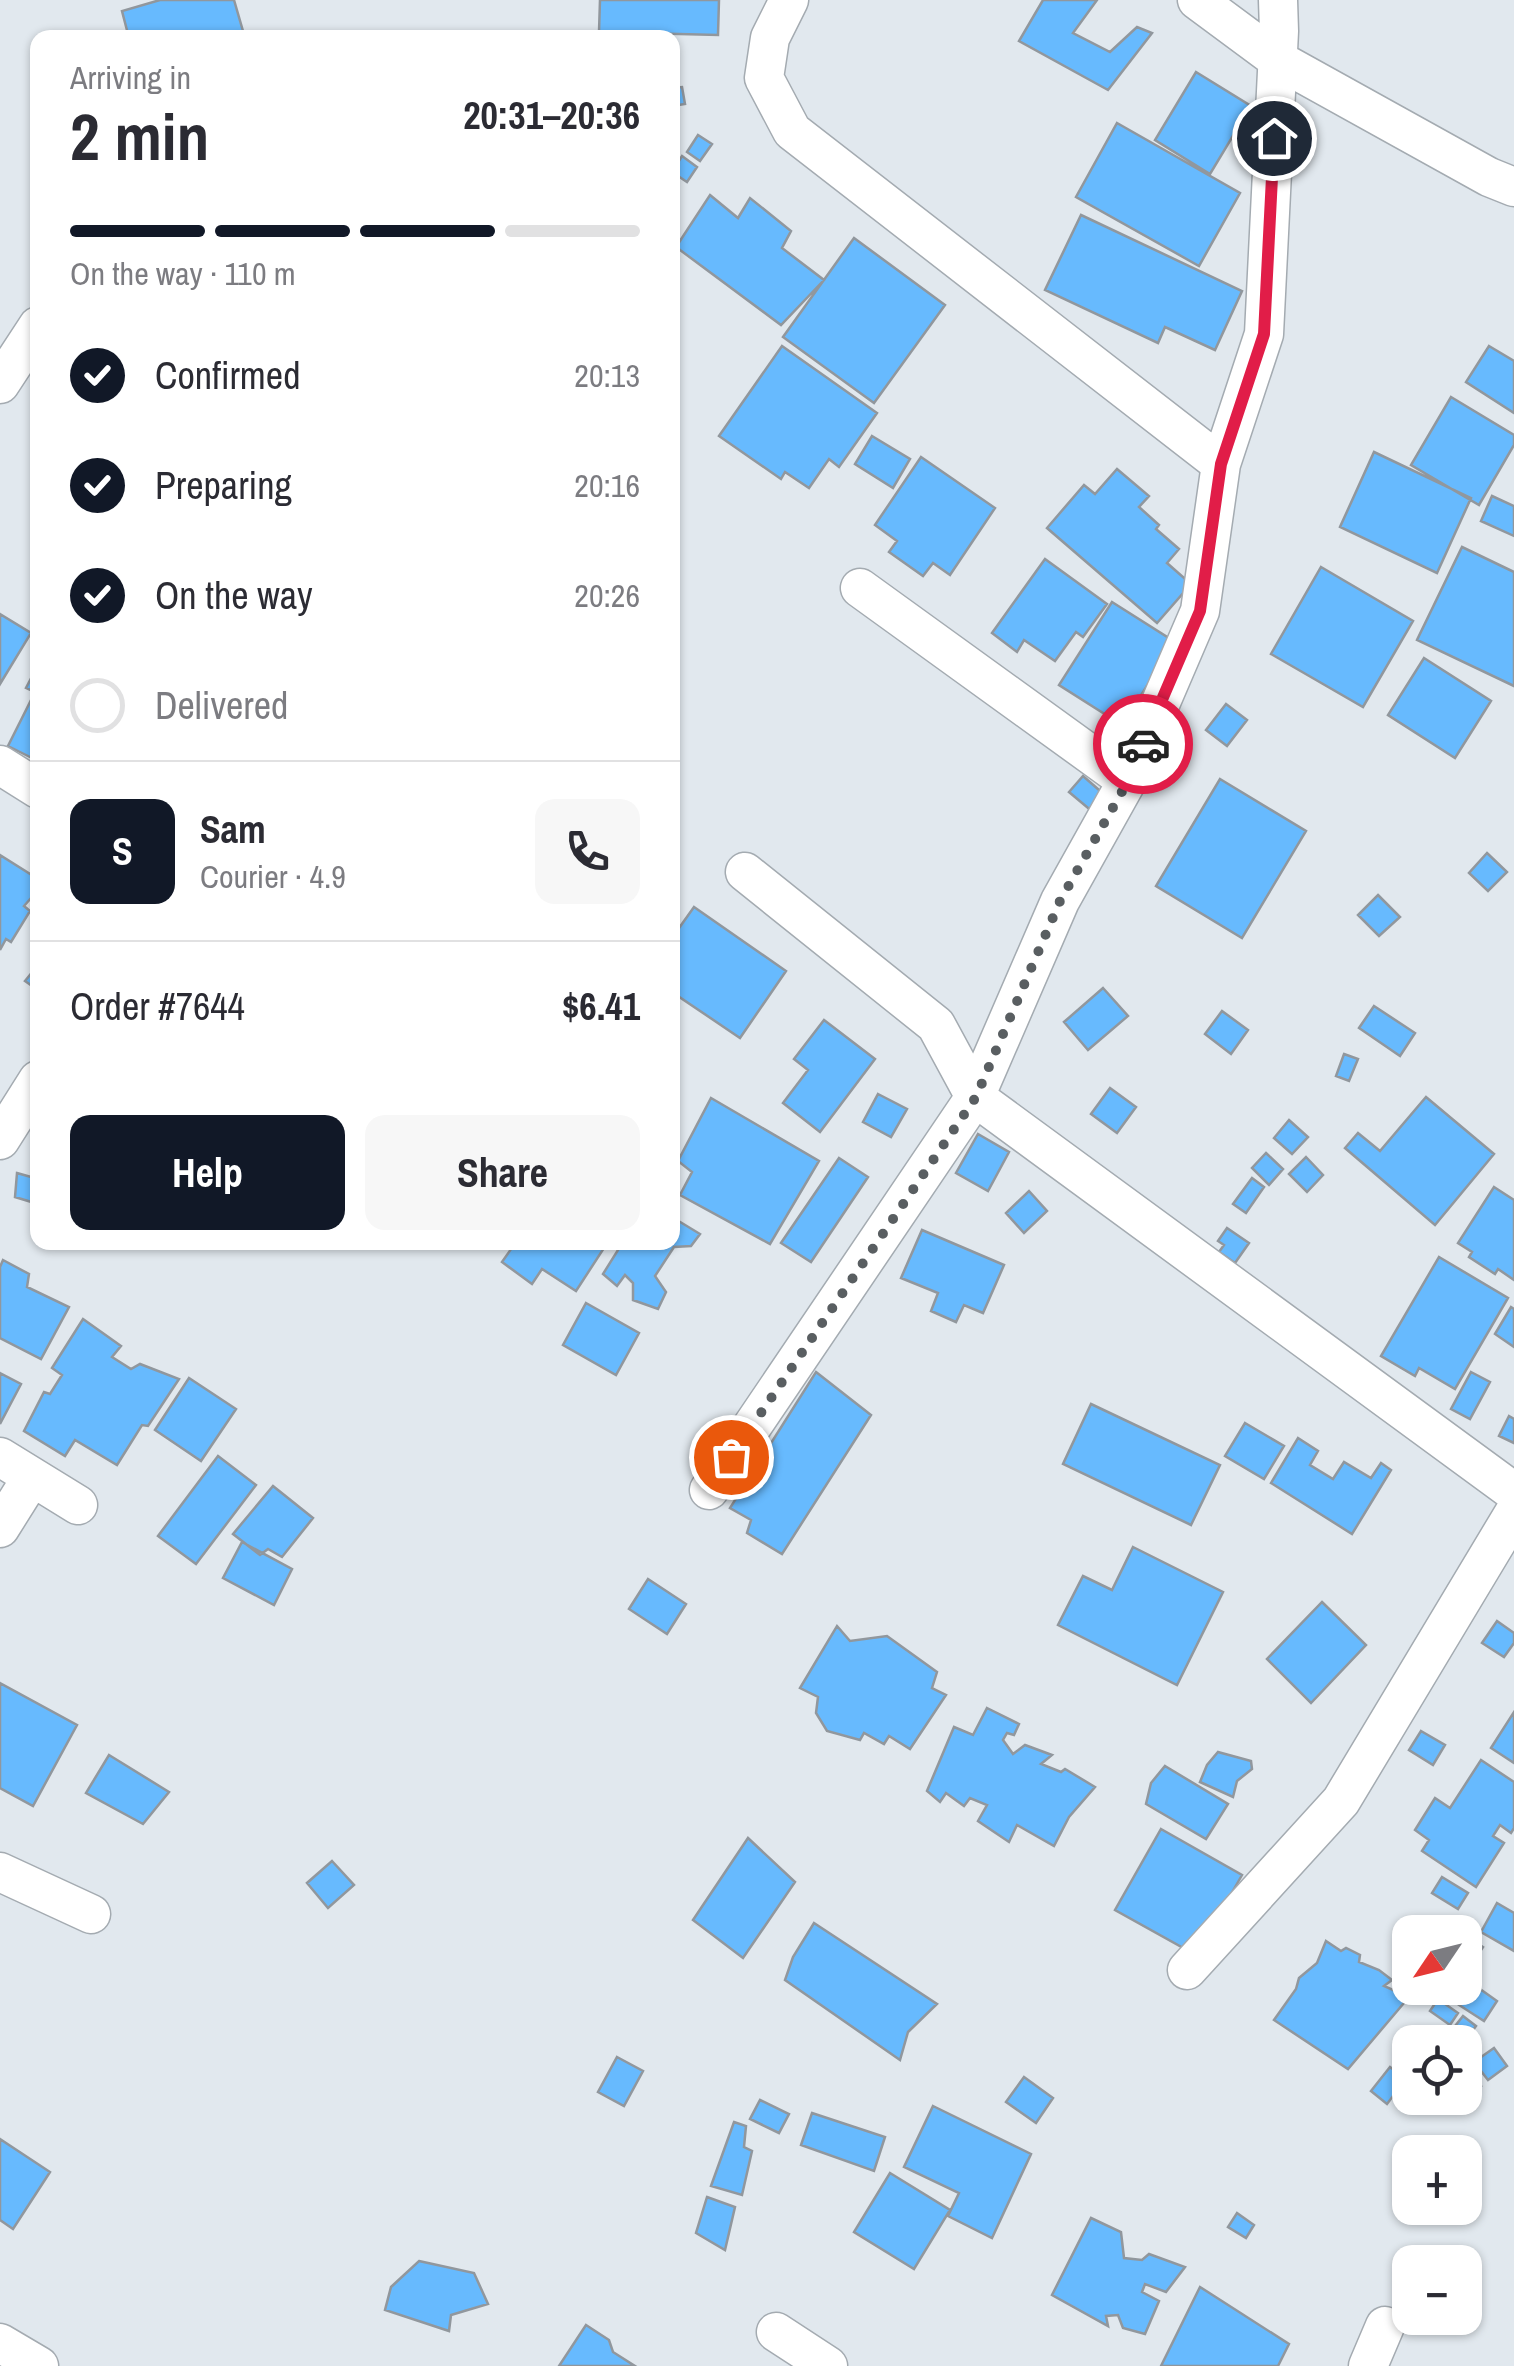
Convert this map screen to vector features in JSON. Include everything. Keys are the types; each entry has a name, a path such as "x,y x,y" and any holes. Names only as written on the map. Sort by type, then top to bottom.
{"street":[{"path":"788,0 770,38 764,78 792,132 1221,464"},
{"path":"1198,0 1278,60 1489,177 1514,187"},
{"path":"709,1490 976,1097 1060,901 1128,781 1200,611 1221,464 1264,334 1278,0"},
{"path":"0,384 30,338"},
{"path":"860,588 1128,781"},
{"path":"0,765 30,784"},
{"path":"745,872 936,1025 976,1097 1514,1492"},
{"path":"0,1140 30,1093"},
{"path":"0,1457 78,1505"},
{"path":"0,1528 32,1477"},
{"path":"1187,1970 1340,1802 1514,1514"},
{"path":"0,1872 91,1914"},
{"path":"1368,2366 1384,2326"},
{"path":"776,2332 828,2366"},
{"path":"0,2343 38,2366"}],"building":[{"path":"160,0 234,0 243,30 127,30 122,11"},
{"path":"600,0 719,0 718,35 680,34 680,30 599,30"},
{"path":"1043,0 1097,0 1073,33 1110,52 1137,27 1152,33 1108,90 1019,41"},
{"path":"1196,72 1251,106 1210,174 1155,140"},
{"path":"1117,123 1240,193 1199,266 1076,197"},
{"path":"698,135 712,144 700,161 687,152"},
{"path":"682,156 697,167 687,182 680,177"},
{"path":"710,195 738,218 750,198 791,231 782,248 824,280 781,325 680,250 680,241"},
{"path":"1081,215 1242,291 1215,350 1165,327 1158,343 1045,290"},
{"path":"854,238 945,305 874,403 783,337"},
{"path":"782,346 877,413 839,467 829,459 809,488 785,472 781,479 719,436"},
{"path":"1489,346 1514,361 1514,413 1466,382"},
{"path":"1451,397 1514,435 1514,445 1479,505 1411,465"},
{"path":"872,436 910,459 893,488 855,464"},
{"path":"1374,452 1471,498 1437,573 1340,527"},
{"path":"921,457 995,508 950,575 933,563 923,576 889,552 897,541 875,525"},
{"path":"1117,469 1149,496 1139,507 1179,549 1167,563 1191,584 1157,623 1047,528 1084,485 1095,494"},
{"path":"1492,496 1514,506 1514,536 1481,521"},
{"path":"1462,547 1514,572 1514,686 1417,640"},
{"path":"1045,559 1107,604 1083,637 1076,632 1055,661 1024,640 1017,652 992,633"},
{"path":"1321,567 1413,621 1363,707 1271,654"},
{"path":"1112,602 1175,642 1122,725 1059,685"},
{"path":"0,614 30,635 0,684"},
{"path":"1424,658 1491,701 1455,758 1388,715"},
{"path":"30,702 30,757 8,746"},
{"path":"1226,704 1247,720 1227,746 1206,730"},
{"path":"1083,776 1107,797 1094,813 1069,792"},
{"path":"1220,779 1306,831 1242,938 1156,886"},
{"path":"1487,853 1507,872 1488,891 1469,873"},
{"path":"0,855 30,874 30,899 24,906 30,911 11,942 6,939 0,950"},
{"path":"1378,895 1400,917 1379,936 1358,915"},
{"path":"694,907 786,971 740,1038 680,997 680,927"},
{"path":"1103,988 1128,1016 1088,1050 1064,1022"},
{"path":"1374,1006 1415,1033 1400,1056 1359,1028"},
{"path":"1222,1011 1248,1030 1231,1054 1205,1034"},
{"path":"824,1020 875,1059 820,1132 783,1103 808,1070 794,1059"},
{"path":"1344,1054 1358,1059 1349,1081 1336,1076"},
{"path":"1110,1088 1136,1107 1117,1133 1091,1114"},
{"path":"878,1094 907,1109 891,1137 863,1122"},
{"path":"1426,1097 1494,1154 1435,1225 1345,1148 1358,1133 1380,1151"},
{"path":"711,1098 819,1161 770,1244 680,1195 692,1172 680,1163"},
{"path":"1289,1120 1308,1137 1292,1154 1274,1138"},
{"path":"978,1134 1009,1152 988,1191 956,1173"},
{"path":"1266,1153 1283,1169 1269,1185 1252,1168"},
{"path":"1306,1157 1323,1175 1307,1192 1289,1174"},
{"path":"839,1158 868,1177 811,1262 781,1243"},
{"path":"17,1173 30,1177 30,1202 15,1197"},
{"path":"1252,1178 1264,1187 1246,1213 1233,1204"},
{"path":"1494,1187 1514,1200 1514,1280 1498,1269 1495,1274 1469,1257 1472,1252 1458,1243"},
{"path":"1029,1191 1047,1211 1024,1233 1006,1213"},
{"path":"680,1222 700,1234 691,1246 680,1247"},
{"path":"1227,1228 1249,1243 1235,1263 1219,1252 1224,1245 1218,1241"},
{"path":"922,1230 1004,1265 983,1313 964,1305 956,1322 931,1311 938,1293 901,1278"},
{"path":"510,1250 603,1250 576,1291 542,1269 532,1284 502,1262"},
{"path":"618,1250 672,1250 655,1276 666,1292 658,1309 633,1300 633,1283 625,1275 617,1286 603,1274"},
{"path":"1439,1257 1508,1298 1455,1389 1419,1368 1415,1376 1381,1356"},
{"path":"3,1260 29,1274 27,1287 69,1307 41,1359 0,1338"},
{"path":"586,1303 639,1333 616,1375 563,1345"},
{"path":"1511,1307 1514,1309 1514,1347 1495,1334"},
{"path":"83,1319 121,1346 112,1357 131,1369 140,1364 179,1379 148,1426 142,1425 117,1465 75,1440 65,1456 24,1431 44,1392 50,1394 62,1375 52,1368"},
{"path":"816,1372 871,1415 782,1554 747,1533 751,1520 730,1508"},
{"path":"1471,1372 1490,1382 1470,1419 1451,1409"},
{"path":"0,1373 21,1384 0,1424"},
{"path":"189,1378 236,1409 201,1461 155,1430"},
{"path":"1091,1404 1220,1465 1191,1525 1063,1464"},
{"path":"1509,1416 1514,1419 1514,1443 1499,1436"},
{"path":"1245,1423 1284,1446 1264,1479 1225,1456"},
{"path":"1298,1438 1318,1451 1310,1465 1333,1479 1344,1462 1371,1478 1381,1463 1391,1470 1352,1534 1271,1483"},
{"path":"218,1456 256,1485 196,1564 158,1536"},
{"path":"273,1486 313,1518 282,1557 268,1549 260,1555 233,1534"},
{"path":"242,1542 292,1569 274,1605 223,1578"},
{"path":"1133,1547 1223,1592 1177,1685 1058,1625 1083,1576 1112,1590"},
{"path":"648,1579 686,1604 667,1634 629,1609"},
{"path":"1322,1602 1366,1645 1311,1703 1267,1659"},
{"path":"1497,1621 1514,1633 1514,1643 1504,1657 1482,1643"},
{"path":"837,1626 850,1641 887,1636 937,1672 932,1688 946,1695 910,1749 889,1736 884,1744 864,1733 860,1740 827,1731 816,1713 818,1697 800,1688"},
{"path":"0,1683 77,1725 33,1806 0,1788"},
{"path":"987,1708 1019,1724 1014,1735 1007,1733 1003,1740 1013,1754 1025,1745 1052,1755 1041,1764 1061,1772 1065,1769 1095,1787 1069,1817 1054,1846 1017,1825 1009,1842 978,1821 987,1805 970,1798 964,1806 946,1793 940,1802 927,1791 954,1727 973,1735"},
{"path":"1514,1712 1514,1763 1491,1748"},
{"path":"1421,1731 1445,1745 1433,1765 1409,1750"},
{"path":"1218,1752 1251,1761 1252,1769 1237,1781 1233,1797 1200,1782"},
{"path":"109,1755 169,1792 143,1824 86,1793"},
{"path":"1481,1760 1514,1782 1514,1828 1511,1833 1500,1825 1493,1836 1504,1843 1476,1887 1422,1851 1429,1840 1415,1830 1435,1798 1450,1808"},
{"path":"1165,1766 1228,1804 1206,1839 1146,1804 1151,1783"},
{"path":"1161,1829 1242,1875 1196,1955 1115,1910"},
{"path":"748,1838 795,1882 743,1958 693,1920"},
{"path":"332,1861 354,1885 328,1908 307,1883"},
{"path":"1442,1877 1468,1893 1458,1909 1432,1893"},
{"path":"1497,1903 1514,1913 1514,1951 1482,1933"},
{"path":"814,1923 937,2004 908,2032 900,2060 785,1980 793,1957"},
{"path":"1326,1941 1341,1951 1346,1948 1360,1955 1359,1962 1392,1980 1384,1986 1392,1990 1392,2005 1402,2005 1348,2069 1274,2020 1296,1989 1299,1978 1317,1963"},
{"path":"1482,1990 1497,2001 1484,2021 1459,2005 1482,2005"},
{"path":"1434,2005 1447,2005 1458,2013 1450,2025 1430,2011"},
{"path":"1463,2016 1475,2025 1456,2025"},
{"path":"1494,2048 1507,2066 1488,2080 1482,2072 1482,2056"},
{"path":"617,2057 643,2071 624,2106 598,2092"},
{"path":"1392,2068 1392,2097 1387,2104 1371,2091"},
{"path":"1024,2077 1053,2098 1036,2123 1006,2102"},
{"path":"760,2100 789,2114 779,2133 750,2119"},
{"path":"933,2106 1031,2154 992,2238 948,2216 959,2193 904,2167"},
{"path":"812,2113 885,2137 874,2171 801,2145"},
{"path":"734,2122 746,2126 744,2147 752,2151 742,2195 711,2186"},
{"path":"0,2139 50,2172 13,2229 0,2220"},
{"path":"890,2173 950,2210 914,2269 854,2232"},
{"path":"707,2197 735,2207 725,2250 696,2233"},
{"path":"1237,2213 1254,2225 1246,2238 1228,2227"},
{"path":"1091,2218 1121,2232 1124,2258 1142,2260 1149,2254 1185,2267 1166,2292 1145,2284 1142,2292 1159,2301 1145,2334 1123,2328 1118,2315 1106,2316 1108,2326 1052,2295"},
{"path":"419,2261 474,2273 488,2304 451,2315 449,2331 385,2310 391,2287"},
{"path":"1200,2287 1289,2344 1278,2366 1161,2366"},
{"path":"586,2325 609,2340 613,2352 635,2366 559,2366"}],"way so far":[{"path":"731,1457 976,1097 1060,901 1128,781 1143,744"}],"route":[{"path":"1143,744 1200,611 1221,464 1264,334 1274,138"}]}
